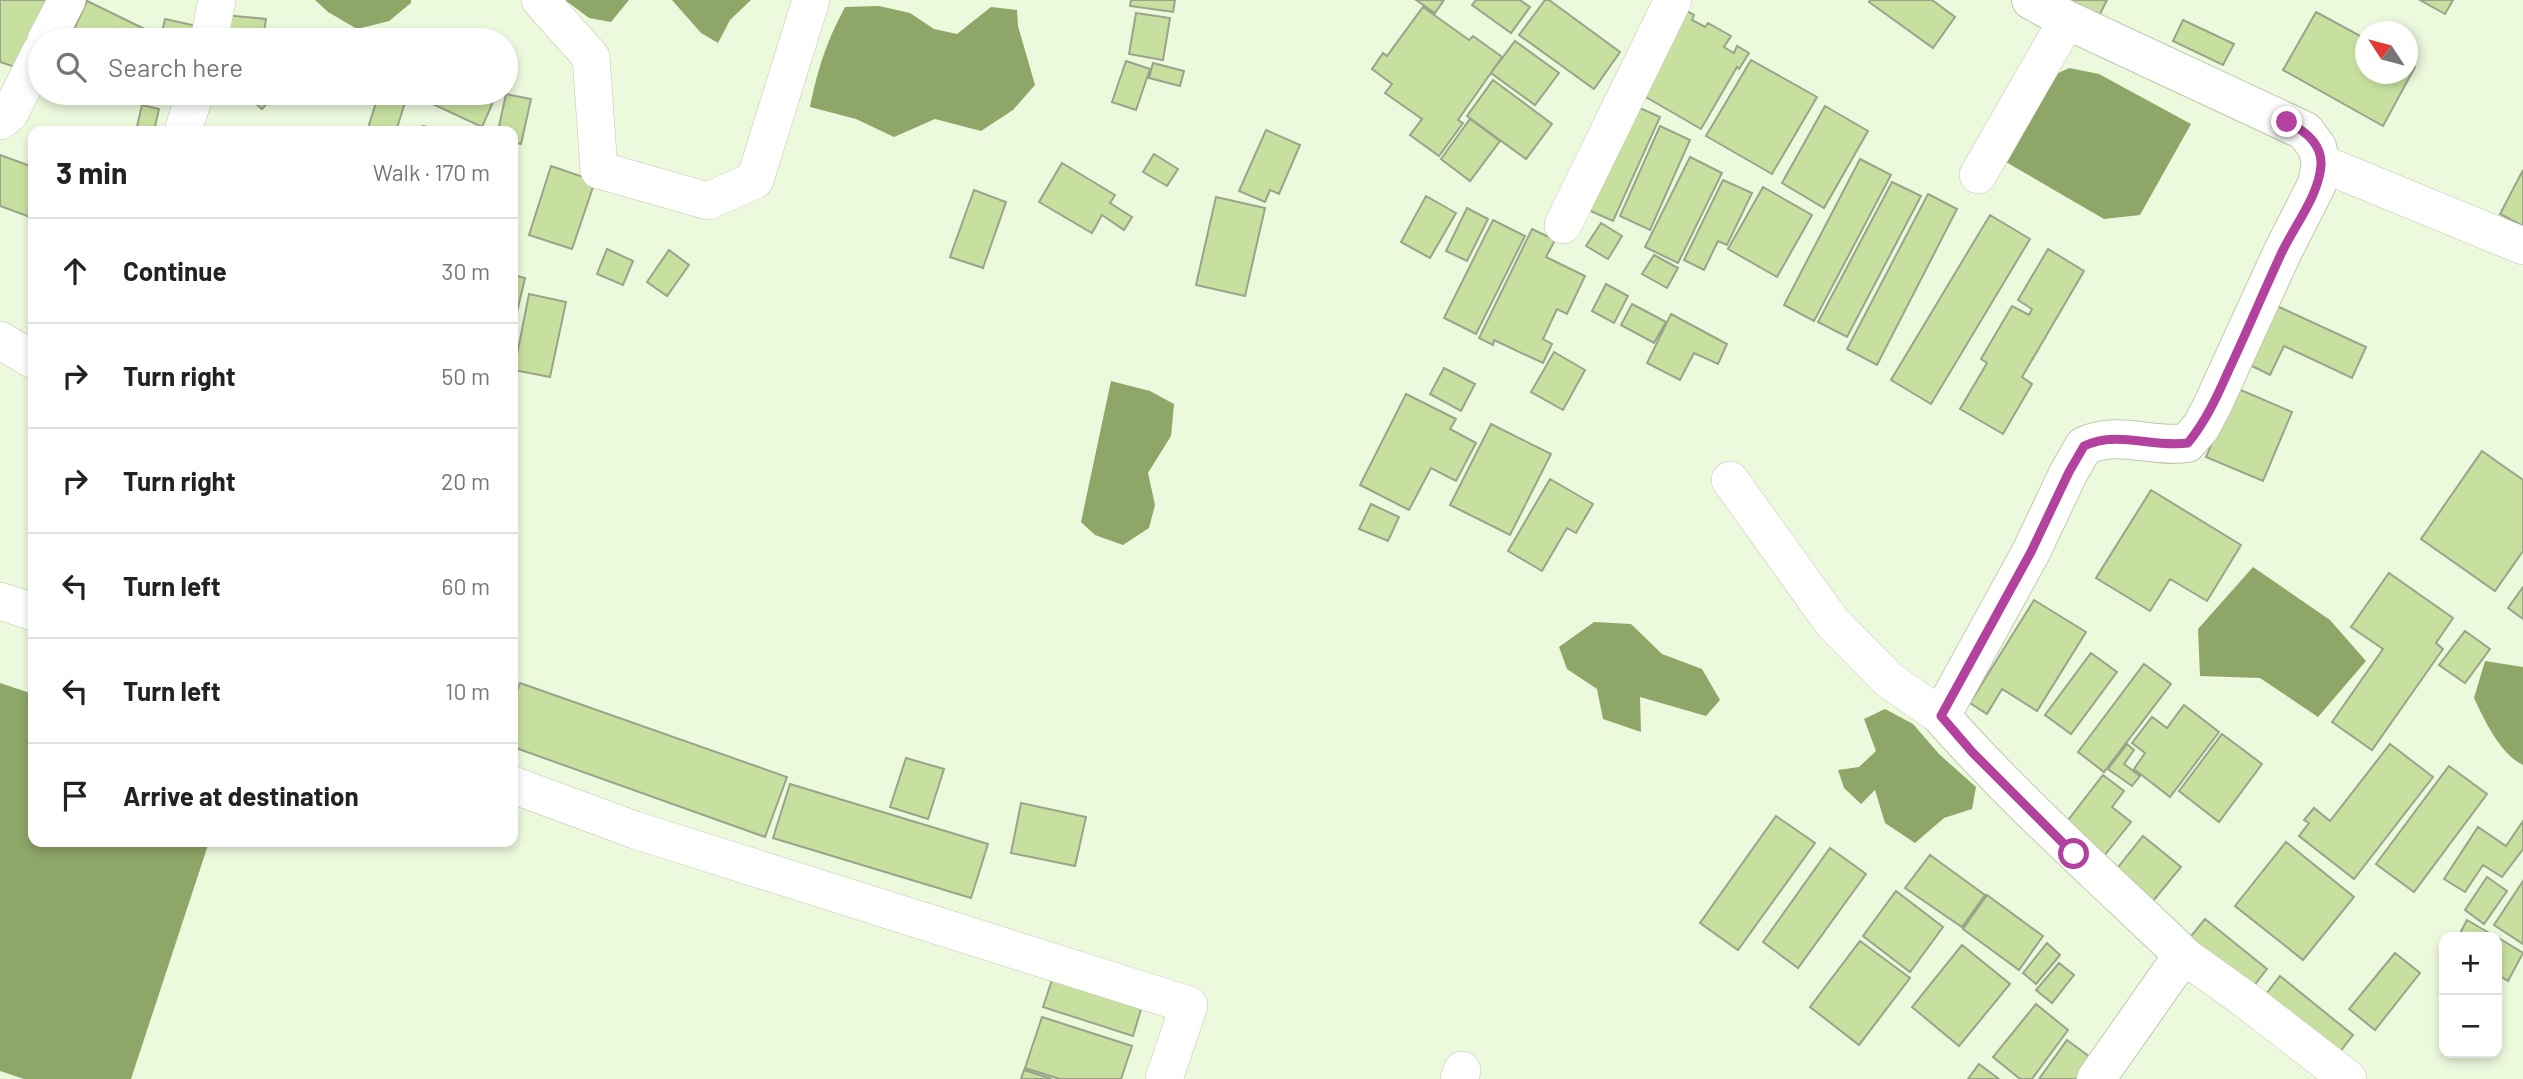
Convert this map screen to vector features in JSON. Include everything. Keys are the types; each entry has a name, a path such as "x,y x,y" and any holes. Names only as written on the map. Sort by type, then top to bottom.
{"street":[{"path":"53,28 67,0"},
{"path":"211,28 217,0"},
{"path":"540,0 591,57 600,170 708,201 755,180 811,0"},
{"path":"1563,225 1673,0"},
{"path":"1941,716 2031,552 2084,446 2111,438 2171,446 2188,443 2201,427 2317,184 2321,163 2317,147 2305,131 2067,20 2031,0"},
{"path":"1978,174 2067,20"},
{"path":"0,121 10,113 28,77"},
{"path":"185,126 191,105"},
{"path":"2321,163 2523,246"},
{"path":"0,340 28,357"},
{"path":"1730,480 1832,622 1889,680 1941,716 1973,753 2074,854 2183,954 2246,999 2348,1079"},
{"path":"0,601 28,610"},
{"path":"518,787 635,830 1189,1005 1164,1079"},
{"path":"2096,1079 2183,954"}],"shaded area":[{"path":"315,0 411,0 411,3 389,21 361,28 355,28 328,12"},
{"path":"565,0 629,0 611,22 589,18"},
{"path":"672,0 751,0 730,20 718,43 701,33"},
{"path":"879,6 910,13 934,29 957,34 991,7 1017,10 1018,26 1035,85 1013,110 981,131 935,119 894,137 856,119 810,107 823,56 845,7"},
{"path":"2069,68 2099,74 2191,124 2140,215 2104,219 1999,158 2038,83"},
{"path":"1111,381 1150,391 1174,404 1171,436 1148,473 1155,505 1149,528 1123,545 1095,535 1081,522"},
{"path":"2253,567 2330,620 2366,661 2318,717 2260,678 2200,676 2198,629"},
{"path":"1594,622 1631,624 1662,654 1702,669 1720,700 1706,716 1640,697 1641,732 1603,719 1597,689 1567,669 1559,647"},
{"path":"2485,661 2523,667 2523,765 2500,745 2474,698"},
{"path":"0,683 28,692 28,847 207,847 131,1079 24,1079 0,1071"},
{"path":"1885,709 1913,724 1939,754 1976,787 1972,809 1944,818 1915,843 1885,823 1875,790 1861,804 1844,788 1838,770 1859,767 1876,751 1864,719"}],"building":[{"path":"0,0 52,0 42,28 28,28 27,71 0,62"},
{"path":"1131,0 1175,0 1173,12 1130,6"},
{"path":"1416,0 1444,0 1435,13"},
{"path":"1476,0 1520,0 1530,7 1511,33 1472,5"},
{"path":"1545,0 1549,0 1620,52 1594,89 1519,35"},
{"path":"1932,0 1955,17 1933,48 1869,2"},
{"path":"2055,0 2107,0 2095,24"},
{"path":"2420,0 2453,0 2445,14"},
{"path":"87,1 143,28 75,28"},
{"path":"1423,7 1469,40 1473,36 1502,57 1458,120 1463,123 1439,156 1410,135 1422,119 1385,93 1392,84 1372,69 1383,53 1387,56"},
{"path":"1680,7 1694,15 1692,20 1705,27 1708,23 1731,36 1724,47 1734,53 1737,46 1749,53 1739,69 1737,67 1701,129 1632,89"},
{"path":"2316,12 2355,33 2355,84 2406,84 2383,126 2283,70"},
{"path":"1136,13 1170,18 1163,60 1129,54"},
{"path":"224,15 266,19 265,28 222,28"},
{"path":"165,19 206,28 163,28"},
{"path":"2183,20 2234,44 2223,65 2173,41"},
{"path":"1515,41 1559,73 1535,105 1491,73"},
{"path":"1751,60 1817,97 1772,174 1706,136"},
{"path":"1126,61 1150,69 1136,110 1112,102"},
{"path":"1153,63 1184,71 1180,86 1149,78"},
{"path":"1493,80 1552,124 1526,159 1467,116"},
{"path":"518,96 531,99 521,144 518,143 518,126 499,126 504,105 518,105"},
{"path":"1631,104 1660,117 1613,221 1584,208"},
{"path":"142,105 159,109 155,126 137,126"},
{"path":"375,105 404,105 398,126 369,126"},
{"path":"435,105 492,105 482,126"},
{"path":"1825,106 1868,131 1824,208 1782,183"},
{"path":"1470,119 1500,141 1470,181 1441,159"},
{"path":"1660,126 1690,140 1650,230 1620,216"},
{"path":"1266,130 1300,145 1279,194 1270,190 1265,202 1239,191"},
{"path":"1154,154 1178,169 1167,186 1143,172"},
{"path":"0,155 28,165 28,216 0,206"},
{"path":"1690,157 1722,173 1678,263 1645,247"},
{"path":"1860,159 1891,175 1814,321 1784,305"},
{"path":"1062,163 1115,195 1110,203 1132,217 1124,230 1102,215 1092,233 1039,202"},
{"path":"551,166 595,181 572,249 529,235"},
{"path":"2523,170 2523,226 2500,214"},
{"path":"1723,180 1752,193 1727,245 1718,241 1704,270 1684,260"},
{"path":"1892,182 1921,196 1847,337 1818,322"},
{"path":"1763,187 1812,215 1777,277 1728,249"},
{"path":"974,190 1006,202 983,268 950,257"},
{"path":"1928,194 1957,209 1877,365 1847,349"},
{"path":"1426,196 1456,213 1430,258 1401,242"},
{"path":"1216,197 1265,208 1245,296 1196,285"},
{"path":"1467,208 1488,219 1467,261 1446,251"},
{"path":"1990,215 2030,239 1931,404 1891,380"},
{"path":"1493,220 1525,236 1476,334 1444,318"},
{"path":"1601,223 1622,236 1608,259 1586,246"},
{"path":"1532,229 1555,240 1546,257 1585,276 1567,314 1557,309 1543,339 1552,344 1543,363 1494,340 1493,345 1479,338"},
{"path":"607,249 633,261 623,285 597,274"},
{"path":"2048,249 2084,271 2022,377 2032,384 2003,434 1960,409 1987,363 1981,359 2012,306 2029,315 2032,309 2018,300"},
{"path":"669,250 689,265 667,296 647,282"},
{"path":"1654,255 1678,268 1667,288 1642,274"},
{"path":"518,276 525,278 518,308"},
{"path":"1606,284 1628,296 1614,323 1592,311"},
{"path":"529,294 566,302 550,377 518,371 518,350"},
{"path":"1632,304 1666,322 1654,343 1621,325"},
{"path":"2277,306 2366,347 2352,378 2284,346 2270,375 2250,365"},
{"path":"1671,314 1727,344 1718,364 1694,353 1680,380 1647,363"},
{"path":"1554,352 1585,370 1563,410 1531,392"},
{"path":"1444,368 1475,384 1461,411 1430,394"},
{"path":"2236,388 2292,412 2263,481 2206,457"},
{"path":"1406,394 1456,419 1450,429 1476,443 1456,481 1431,468 1409,510 1360,485"},
{"path":"1491,424 1551,454 1510,535 1450,505"},
{"path":"2482,451 2523,480 2523,551 2495,591 2421,539"},
{"path":"1550,479 1593,504 1576,533 1567,528 1542,571 1508,551"},
{"path":"2151,490 2241,545 2207,601 2170,579 2150,611 2096,578"},
{"path":"1371,504 1399,517 1388,541 1359,529"},
{"path":"2389,573 2453,618 2436,643 2443,649 2372,750 2332,722 2383,649 2351,627"},
{"path":"2523,587 2523,619 2508,608"},
{"path":"2034,600 2086,632 2037,711 2002,689 1987,714 1970,703"},
{"path":"2465,631 2490,649 2465,683 2439,665"},
{"path":"2091,653 2117,672 2071,734 2045,715"},
{"path":"2144,664 2171,684 2104,772 2078,752"},
{"path":"520,683 787,777 765,837 518,749"},
{"path":"2184,705 2219,732 2170,797 2134,769 2145,753 2132,743 2152,717 2167,728"},
{"path":"2222,734 2262,764 2219,822 2179,791"},
{"path":"2127,744 2134,750 2124,764 2140,776 2132,786 2108,769"},
{"path":"2390,744 2433,777 2354,879 2299,836 2309,823 2304,820 2314,808 2330,821"},
{"path":"906,758 944,769 928,819 890,807"},
{"path":"2449,766 2487,794 2414,892 2376,864"},
{"path":"2103,775 2124,791 2112,807 2131,822 2104,856 2062,828"},
{"path":"790,784 988,844 971,898 773,838"},
{"path":"1021,803 1086,817 1075,866 1011,853"},
{"path":"1776,816 1815,843 1738,950 1700,923"},
{"path":"2523,821 2523,849 2502,877 2483,865 2465,892 2444,879 2478,827 2506,846"},
{"path":"2143,836 2181,867 2153,901 2115,871"},
{"path":"2286,842 2354,897 2303,960 2235,906"},
{"path":"1830,848 1866,874 1798,968 1763,942"},
{"path":"1930,855 1985,895 1962,927 1905,888"},
{"path":"2487,877 2507,891 2484,924 2465,910"},
{"path":"2523,881 2523,944 2494,925"},
{"path":"1896,891 1943,927 1910,972 1863,936"},
{"path":"1987,895 2043,936 2019,970 1963,929"},
{"path":"2205,919 2267,969 2249,992 2187,941"},
{"path":"2467,920 2487,932 2461,932"},
{"path":"2502,940 2523,953 2508,981 2502,977"},
{"path":"1860,941 1910,978 1859,1045 1810,1007"},
{"path":"2047,943 2060,955 2036,984 2023,973"},
{"path":"1962,945 2010,984 1959,1046 1912,1007"},
{"path":"2395,953 2420,973 2375,1030 2349,1009"},
{"path":"2059,963 2074,975 2052,1003 2036,990"},
{"path":"2280,976 2353,1035 2336,1057 2263,998"},
{"path":"1053,977 1142,1006 1133,1036 1043,1007"},
{"path":"2036,1004 2068,1030 2032,1079 2020,1079 1993,1057"},
{"path":"1042,1017 1132,1046 1121,1079 1060,1079 1025,1068"},
{"path":"2067,1040 2098,1063 2086,1079 2039,1079"},
{"path":"1979,1064 1999,1079 1968,1079"},
{"path":"1024,1070 1052,1079 1021,1079"}],"route":[{"path":"2074,854 1973,753 1941,716 2031,552 2084,446 2111,438 2171,446 2188,443 2201,427 2317,184 2321,163 2317,147 2305,131 2287,122"}]}
